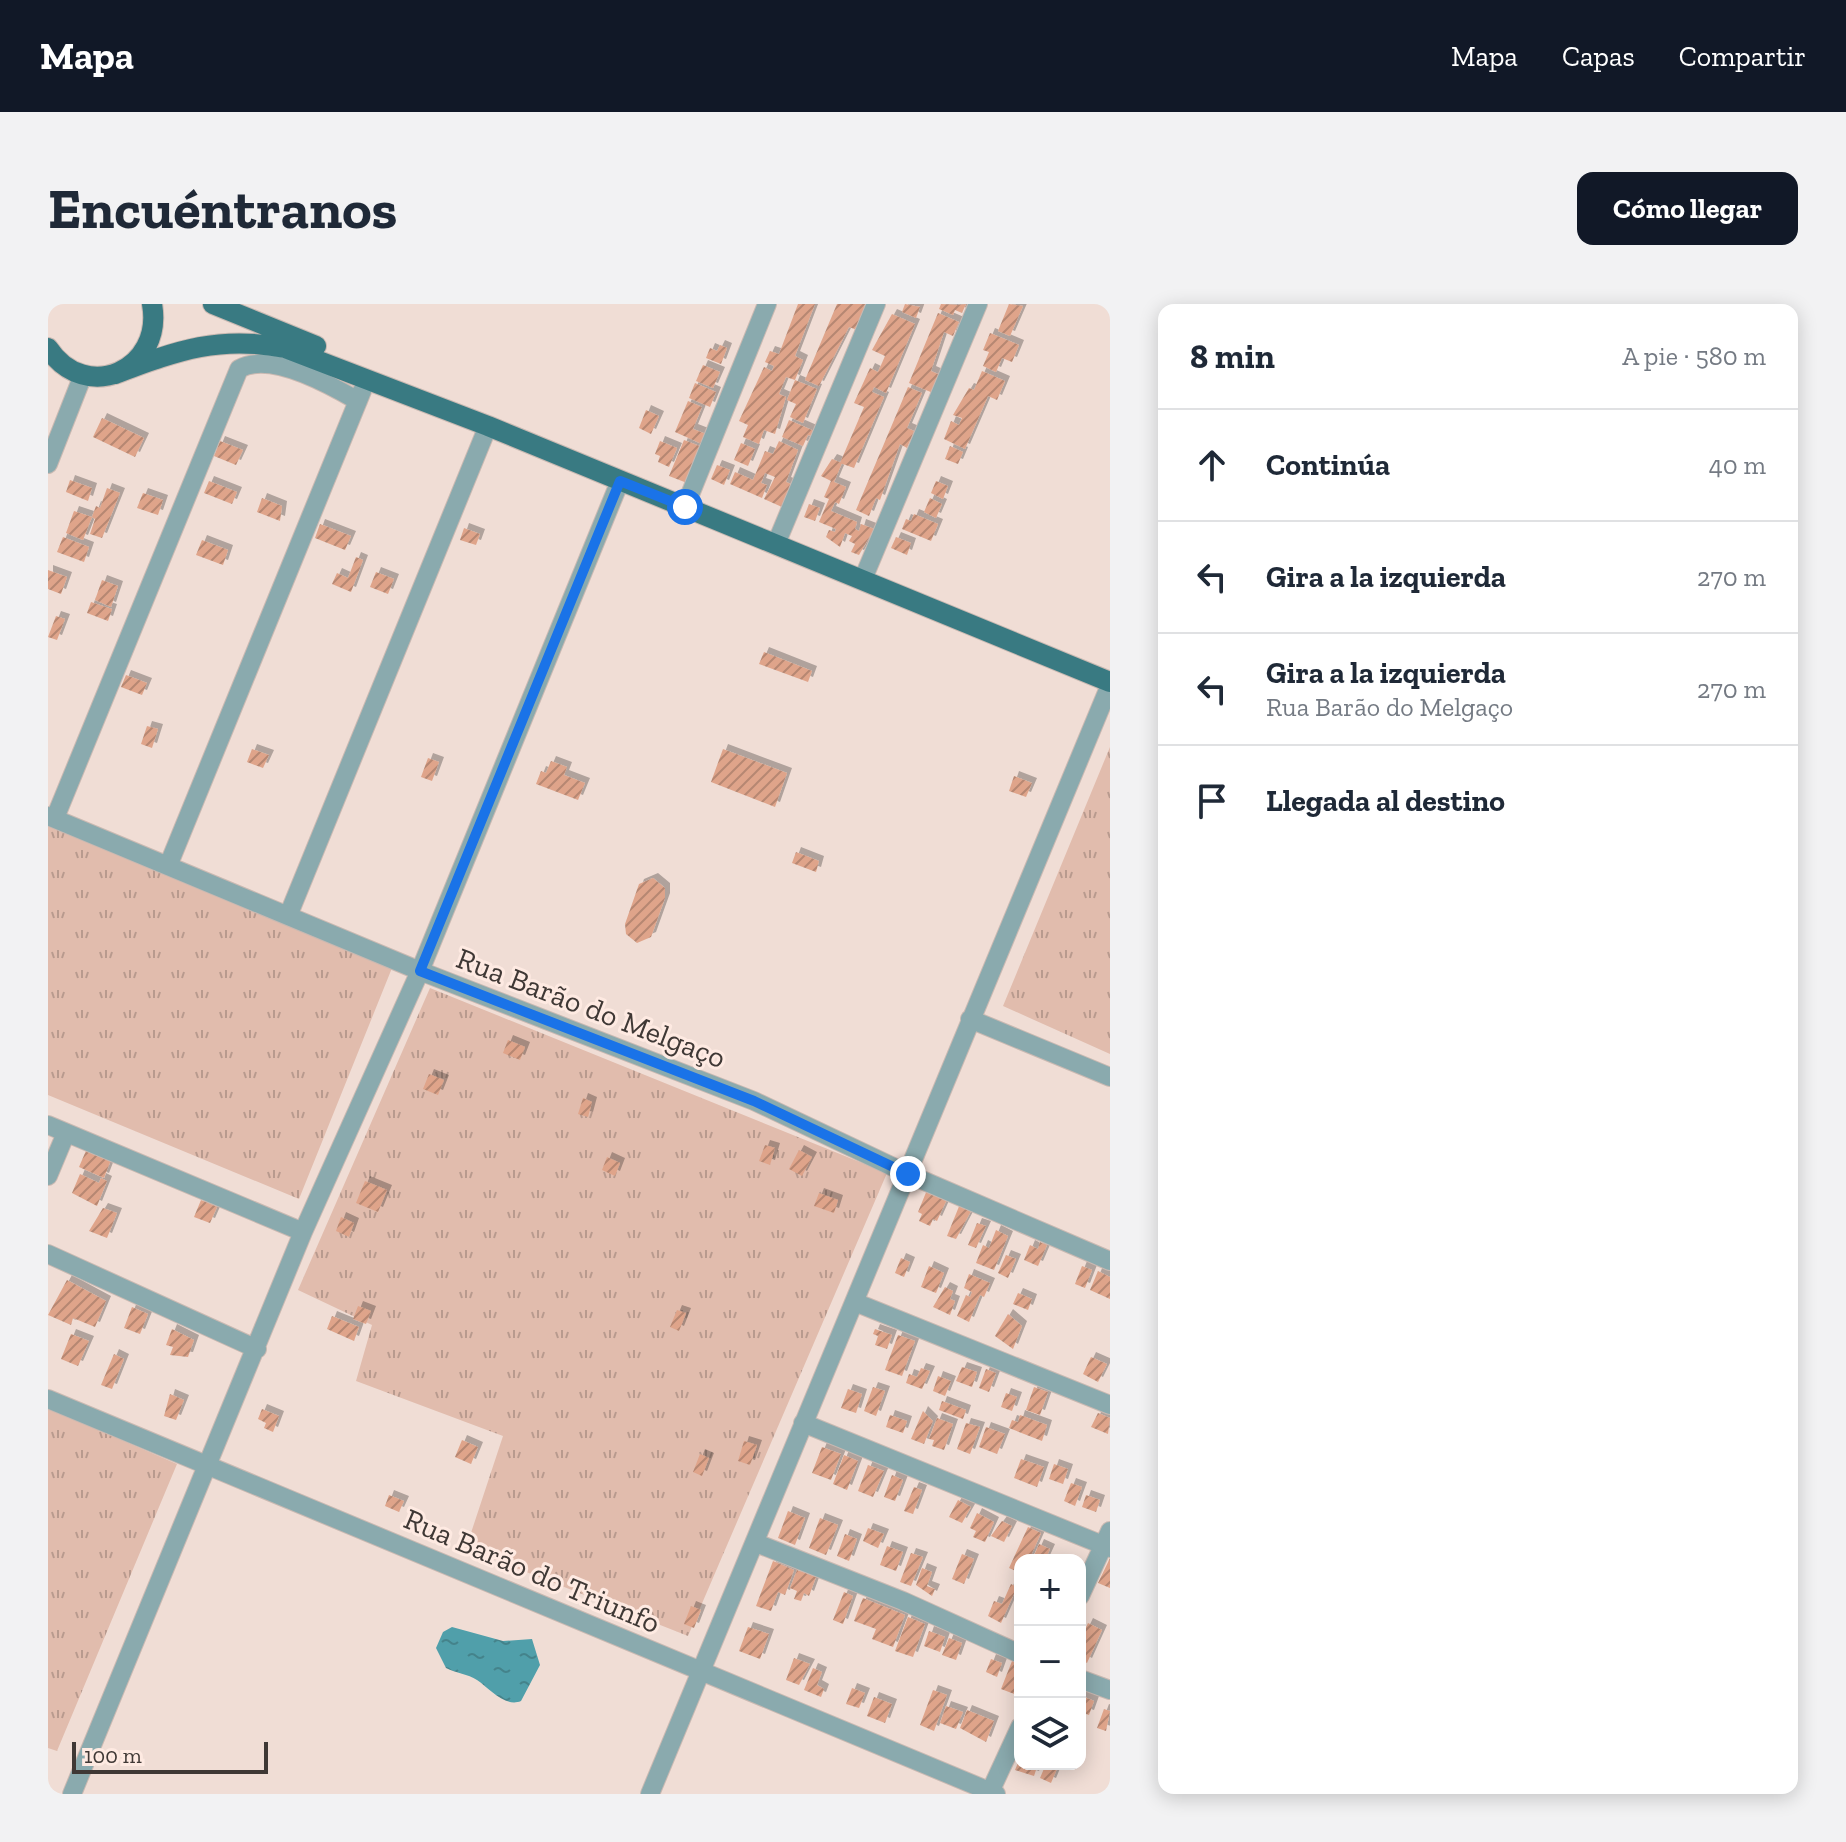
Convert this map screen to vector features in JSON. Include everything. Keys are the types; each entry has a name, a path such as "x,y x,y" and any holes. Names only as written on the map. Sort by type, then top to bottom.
{"main road":[{"path":"115,374 131,366 144,353 152,337 152,304"},
{"path":"213,304 288,333 412,395"},
{"path":"48,361 75,372 115,374 185,348 253,342 285,348 412,395 863,579 1110,684"},
{"path":"48,348 75,372"}],"street":[{"path":"685,507 767,304"},
{"path":"776,544 876,304"},
{"path":"863,579 978,304"},
{"path":"52,817 239,369 261,363 307,375 358,401"},
{"path":"48,464 75,372"},
{"path":"168,866 366,380"},
{"path":"288,916 488,426"},
{"path":"72,1794 303,1232 420,971 620,481"},
{"path":"650,1794 803,1423 857,1303 970,1019 1110,684"},
{"name":"Rua Barão do Melgaço","path":"52,817 420,971 754,1101 908,1174 1110,1261"},
{"path":"970,1019 1110,1077"},
{"path":"48,1125 303,1232"},
{"path":"48,1176 66,1133"},
{"path":"48,1254 257,1349"},
{"path":"857,1303 1110,1405"},
{"name":"Rua Barão do Triunfo","path":"48,1399 993,1793"},
{"path":"803,1423 1108,1541 1086,1584"},
{"path":"756,1543 903,1601 1014,1651"},
{"path":"1086,1681 1110,1690"},
{"path":"993,1793 1014,1742"}],"green space":[{"path":"1110,747 1110,1054 1003,1006"},
{"path":"48,826 392,968 299,1199 48,1095"},
{"path":"430,988 887,1173 688,1636 466,1548 503,1436 356,1381 372,1325 298,1290"},
{"path":"48,1408 177,1464 57,1751 48,1748"}],"water":[{"path":"452,1627 503,1641 532,1639 540,1665 521,1701 503,1700 473,1678 446,1668 436,1648 443,1632"}],"building":[{"path":"798,304 815,304 795,356 803,360 795,380 786,377 779,394 786,397 775,434 764,430 759,444 743,437 748,425 739,421 764,367 772,371 774,366 765,362 770,351 779,354"},
{"path":"837,304 865,304 857,330 849,327 819,386 805,380"},
{"path":"905,304 920,307 916,318 902,312"},
{"path":"941,304 966,304 962,313 955,310 953,315 939,309"},
{"path":"1009,304 1023,306 1010,336 998,331"},
{"path":"938,313 959,322 953,336 944,332 931,371 940,375 933,393 909,383"},
{"path":"892,314 915,324 886,393 874,387 872,392 884,397 854,468 840,463 864,407 854,403 870,368 878,372 885,356 872,350"},
{"path":"990,333 1019,345 1012,362 1002,358 996,372 983,366 989,352 983,350"},
{"path":"720,345 727,348 721,364 706,358 710,348 717,351"},
{"path":"703,365 720,372 713,388 696,381"},
{"path":"982,371 1005,381 997,400 988,396 965,449 944,439 951,421 959,425 962,418 953,415 969,388 974,390"},
{"path":"795,380 817,389 803,423 790,417 796,404 787,400"},
{"path":"695,383 716,392 710,407 689,398"},
{"path":"908,387 922,393 907,428 914,431 907,448 900,444 880,500 876,498 869,516 856,510"},
{"path":"688,401 702,407 693,429 706,434 702,444 675,432"},
{"path":"646,410 659,416 651,434 639,428"},
{"path":"102,418 144,438 135,457 93,437"},
{"path":"789,420 814,431 812,436 808,435 803,446 782,437"},
{"path":"684,440 702,447 687,483 669,476"},
{"path":"220,441 243,450 236,465 214,456"},
{"path":"660,441 677,448 669,467 658,462 660,456 655,454"},
{"path":"779,441 798,450 786,482 791,484 782,507 764,499 775,477 765,473 761,483 767,485 762,498 730,484 735,472 753,480 765,451 773,454"},
{"path":"741,443 755,449 748,466 734,460"},
{"path":"950,446 963,452 958,464 945,459"},
{"path":"832,459 842,463 834,482 846,487 839,504 835,502 831,511 857,522 855,529 859,531 861,524 874,529 859,555 851,552 855,544 849,541 852,536 845,533 840,547 826,537 829,530 835,532 836,529 819,522 829,499 824,497 831,481 821,476"},
{"path":"717,465 730,470 724,485 711,479"},
{"path":"70,480 92,488 88,501 66,492"},
{"path":"209,481 237,492 232,504 204,493"},
{"path":"936,481 948,486 943,499 931,493"},
{"path":"107,488 120,493 102,538 90,534 95,519 92,517 96,506 100,508"},
{"path":"143,493 163,500 158,515 137,508"},
{"path":"262,498 282,506 280,521 257,512"},
{"path":"930,498 942,504 936,518 924,512"},
{"path":"809,504 820,508 815,521 804,517"},
{"path":"74,511 92,517 83,540 66,533"},
{"path":"914,514 938,524 931,541 902,529 906,519 911,521"},
{"path":"320,524 351,536 345,550 315,538"},
{"path":"464,528 480,534 476,545 460,540"},
{"path":"63,537 89,547 84,562 57,552"},
{"path":"896,537 911,543 907,555 891,548"},
{"path":"202,540 228,550 223,565 196,555"},
{"path":"356,557 363,560 351,592 332,584 337,573 348,578"},
{"path":"48,570 67,577 61,594 48,589"},
{"path":"376,572 394,579 388,594 370,587"},
{"path":"102,580 118,586 111,607 95,600"},
{"path":"91,602 112,609 108,621 87,613"},
{"path":"56,616 65,619 57,640 48,637"},
{"path":"764,652 812,671 808,682 759,664"},
{"path":"126,675 147,683 142,695 121,687"},
{"path":"147,726 158,729 152,748 141,744"},
{"path":"252,749 269,755 263,768 247,762"},
{"path":"723,749 787,773 775,807 711,782"},
{"path":"428,758 439,762 432,781 421,777"},
{"path":"551,761 567,767 564,775 585,783 578,800 536,784 541,771 546,773"},
{"path":"1014,776 1032,783 1026,797 1009,791"},
{"path":"796,852 819,861 816,872 792,863"},
{"path":"653,878 665,888 665,898 651,937 637,943 626,934 625,924 639,884"},
{"path":"508,1040 525,1047 520,1060 503,1053"},
{"path":"429,1074 444,1080 438,1095 423,1089"},
{"path":"583,1098 592,1102 588,1117 578,1114"},
{"path":"765,1145 775,1148 770,1165 759,1161"},
{"path":"88,1146 112,1157 104,1178 79,1167"},
{"path":"799,1150 812,1157 802,1176 789,1169"},
{"path":"607,1157 620,1163 615,1176 602,1170"},
{"path":"80,1174 99,1183 101,1178 107,1181 97,1206 72,1193"},
{"path":"365,1181 387,1190 378,1212 356,1203"},
{"path":"927,1190 947,1199 937,1221 933,1219 930,1226 919,1221 922,1214 918,1212"},
{"path":"819,1193 838,1200 834,1213 814,1206"},
{"path":"201,1200 217,1207 210,1223 194,1217"},
{"path":"960,1204 972,1209 956,1239 947,1236"},
{"path":"103,1208 117,1213 107,1238 89,1231"},
{"path":"341,1217 354,1223 349,1237 336,1231"},
{"path":"977,1223 986,1226 976,1248 968,1245"},
{"path":"996,1230 1008,1236 994,1270 976,1263 983,1245 989,1248"},
{"path":"1040,1242 1047,1245 1038,1266 1024,1260 1030,1245 1038,1249"},
{"path":"1006,1255 1016,1259 1008,1278 998,1273"},
{"path":"901,1258 910,1262 904,1277 895,1273"},
{"path":"929,1266 944,1273 936,1293 921,1287"},
{"path":"1082,1266 1092,1270 1085,1288 1075,1284"},
{"path":"1098,1271 1110,1277 1110,1299 1090,1290"},
{"path":"969,1274 990,1283 984,1297 980,1295 969,1322 957,1316 966,1295 970,1297 972,1292 964,1288"},
{"path":"67,1280 106,1301 95,1327 73,1318 71,1325 48,1315"},
{"path":"945,1287 953,1291 950,1299 955,1301 950,1315 933,1307"},
{"path":"1018,1293 1032,1299 1028,1310 1013,1304"},
{"path":"358,1306 371,1311 366,1324 353,1319"},
{"path":"132,1307 148,1314 140,1334 124,1328"},
{"path":"677,1310 686,1313 679,1331 670,1327"},
{"path":"1008,1314 1022,1326 1013,1349 995,1336"},
{"path":"332,1316 359,1327 354,1341 327,1329"},
{"path":"172,1329 194,1340 188,1357 170,1355 173,1347 166,1345"},
{"path":"875,1329 892,1335 887,1349 875,1345 878,1336 873,1334"},
{"path":"71,1334 89,1341 78,1366 61,1359"},
{"path":"898,1335 915,1341 902,1376 885,1370"},
{"path":"114,1354 124,1359 112,1389 101,1385"},
{"path":"1091,1357 1107,1364 1098,1382 1083,1374"},
{"path":"962,1367 977,1372 972,1387 956,1381"},
{"path":"921,1368 930,1371 922,1389 906,1383 909,1374 917,1377"},
{"path":"986,1369 996,1373 989,1392 979,1388"},
{"path":"938,1376 951,1381 945,1396 933,1391"},
{"path":"873,1387 885,1391 876,1416 864,1411"},
{"path":"1034,1387 1048,1392 1040,1415 1026,1410"},
{"path":"848,1389 862,1394 856,1413 841,1408"},
{"path":"1006,1393 1017,1397 1012,1411 1001,1407"},
{"path":"170,1394 184,1400 176,1420 164,1416"},
{"path":"942,1401 966,1410 963,1419 939,1410"},
{"path":"262,1409 279,1416 273,1432 264,1428 266,1423 258,1419"},
{"path":"923,1411 933,1421 924,1444 911,1439"},
{"path":"1098,1413 1110,1418 1108,1434 1091,1427"},
{"path":"890,1415 907,1421 903,1433 886,1427"},
{"path":"1020,1415 1047,1425 1042,1441 1009,1428 1012,1420 1018,1422"},
{"path":"937,1418 953,1424 944,1450 932,1446 934,1440 929,1439"},
{"path":"966,1423 980,1427 970,1454 957,1449"},
{"path":"986,1427 1005,1434 997,1454 979,1447"},
{"path":"462,1440 478,1447 471,1464 455,1457"},
{"path":"744,1441 757,1445 750,1465 738,1461"},
{"path":"822,1447 841,1454 831,1480 812,1473"},
{"path":"700,1454 709,1458 702,1476 693,1472"},
{"path":"844,1455 858,1461 847,1490 833,1484"},
{"path":"1021,1459 1044,1467 1037,1487 1014,1478"},
{"path":"1054,1464 1068,1469 1063,1484 1049,1479"},
{"path":"868,1465 884,1471 873,1497 858,1491"},
{"path":"892,1475 903,1480 895,1501 884,1497"},
{"path":"1071,1483 1082,1487 1075,1506 1064,1501"},
{"path":"914,1487 922,1490 913,1514 904,1511"},
{"path":"389,1495 404,1501 399,1512 385,1506"},
{"path":"1086,1495 1100,1500 1096,1512 1082,1507"},
{"path":"958,1500 971,1507 962,1523 949,1517"},
{"path":"788,1511 805,1518 795,1545 778,1538"},
{"path":"977,1513 994,1522 985,1542 973,1537 976,1531 970,1528"},
{"path":"820,1518 838,1525 826,1555 809,1548"},
{"path":"1002,1521 1012,1526 1004,1542 991,1536"},
{"path":"1028,1527 1041,1533 1032,1554 1015,1554"},
{"path":"868,1528 884,1534 878,1548 863,1541"},
{"path":"845,1534 857,1539 849,1561 837,1556"},
{"path":"1039,1544 1050,1549 1048,1554 1035,1554"},
{"path":"887,1546 903,1552 896,1571 880,1565"},
{"path":"911,1553 923,1557 911,1586 900,1582"},
{"path":"962,1554 974,1559 964,1584 952,1579"},
{"path":"1110,1558 1110,1588 1098,1583"},
{"path":"773,1561 794,1570 785,1595 778,1592 771,1611 756,1606"},
{"path":"922,1568 932,1572 927,1586 935,1589 932,1596 916,1585"},
{"path":"797,1570 816,1577 809,1596 804,1593 801,1601 794,1599 797,1591 790,1588"},
{"path":"1011,1584 1014,1586 1014,1594 1001,1623 988,1616 994,1601 1002,1604"},
{"path":"844,1592 853,1596 843,1624 833,1620"},
{"path":"863,1598 905,1615 893,1647 872,1639 876,1629 854,1621"},
{"path":"691,1606 701,1610 694,1628 684,1624"},
{"path":"908,1617 925,1624 913,1657 895,1651"},
{"path":"1088,1623 1102,1630 1087,1663 1086,1662"},
{"path":"748,1627 769,1634 760,1659 739,1651"},
{"path":"929,1631 945,1637 940,1652 924,1646"},
{"path":"949,1638 962,1643 956,1660 942,1655"},
{"path":"794,1658 810,1664 799,1685 786,1680"},
{"path":"991,1659 1002,1663 997,1677 986,1672"},
{"path":"1012,1661 1014,1662 1014,1694 1001,1689"},
{"path":"813,1668 822,1672 817,1685 824,1689 821,1697 804,1690"},
{"path":"852,1688 865,1693 859,1708 846,1704"},
{"path":"933,1690 947,1695 934,1731 920,1725"},
{"path":"874,1697 892,1704 885,1723 867,1716"},
{"path":"1086,1698 1094,1701 1089,1715 1086,1714"},
{"path":"946,1706 963,1712 956,1729 940,1723"},
{"path":"1104,1709 1110,1711 1106,1731 1097,1728"},
{"path":"967,1710 994,1721 986,1742 960,1728"},
{"path":"1015,1770 1036,1770 1034,1776"},
{"path":"1043,1770 1056,1770 1051,1783 1040,1778"}],"route":[{"path":"685,507 620,481 420,971 754,1101 908,1174"}]}
